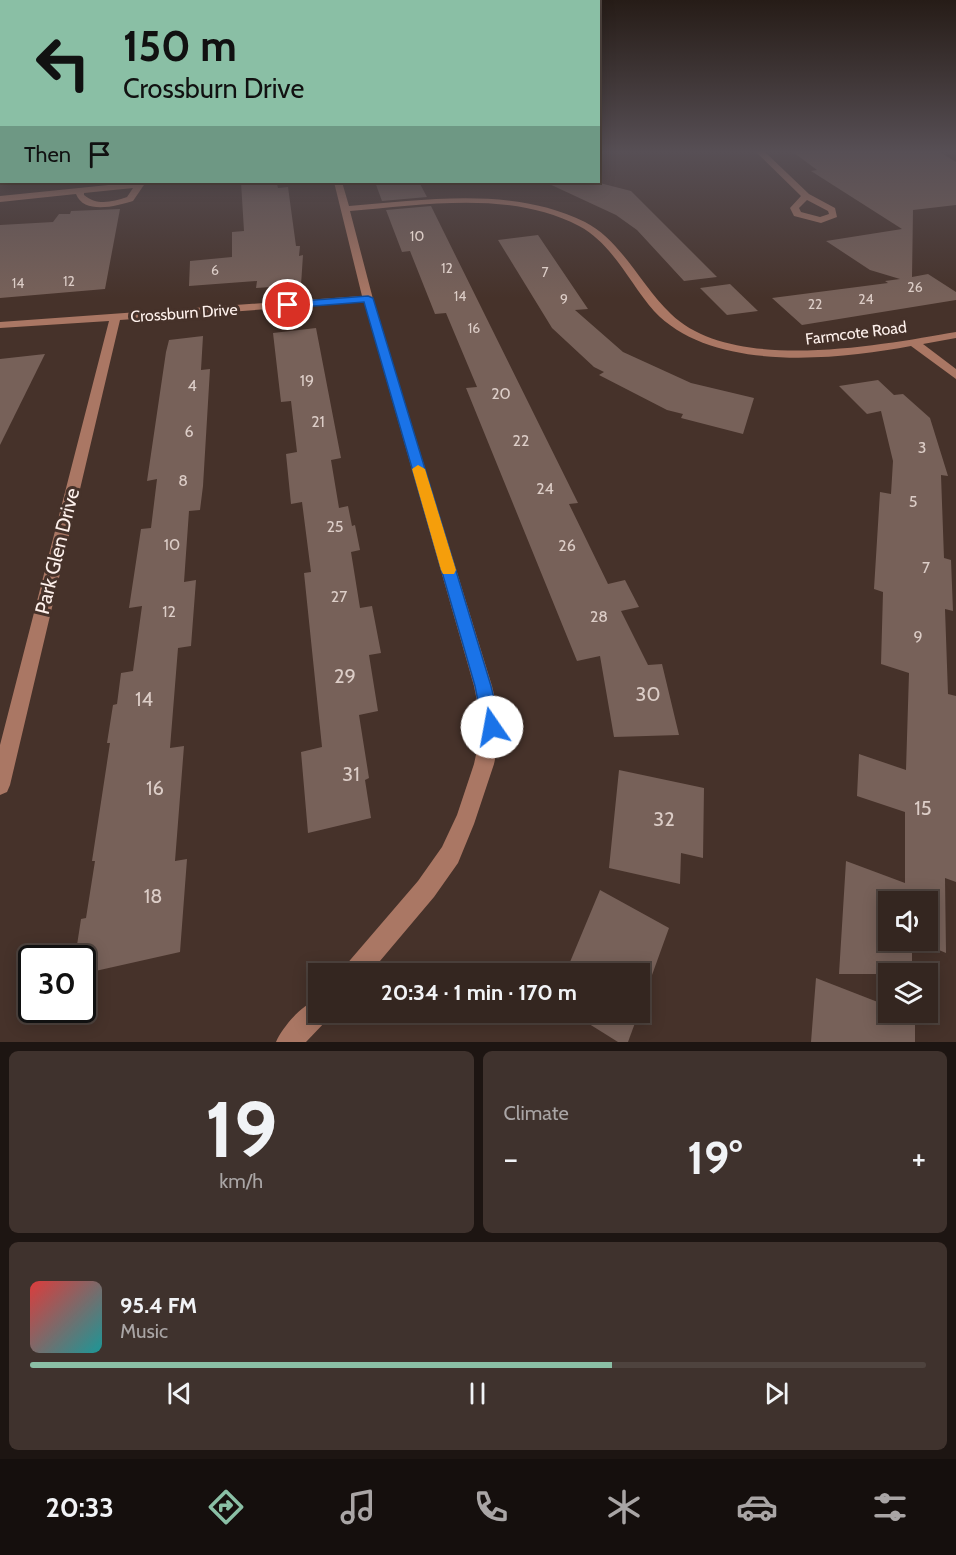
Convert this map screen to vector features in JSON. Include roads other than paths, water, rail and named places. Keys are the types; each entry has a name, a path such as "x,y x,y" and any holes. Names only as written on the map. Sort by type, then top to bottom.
{"street":[{"path":"85,201 98,204 113,204 124,201"},
{"path":"344,201 368,298 480,675 492,727 484,764 470,807 450,855 426,889 362,963"},
{"name":"Farmcote Road","path":"346,208 499,202 536,208 569,218 585,225 598,236 671,322 710,341 733,347 795,356 828,355 956,335"},
{"name":"Crossburn Drive","path":"0,325 368,298"},
{"name":"Park Glen Drive","path":"0,785 7,723 116,318"},
{"path":"914,343 956,375"},
{"path":"289,1042 308,1022"}]}
